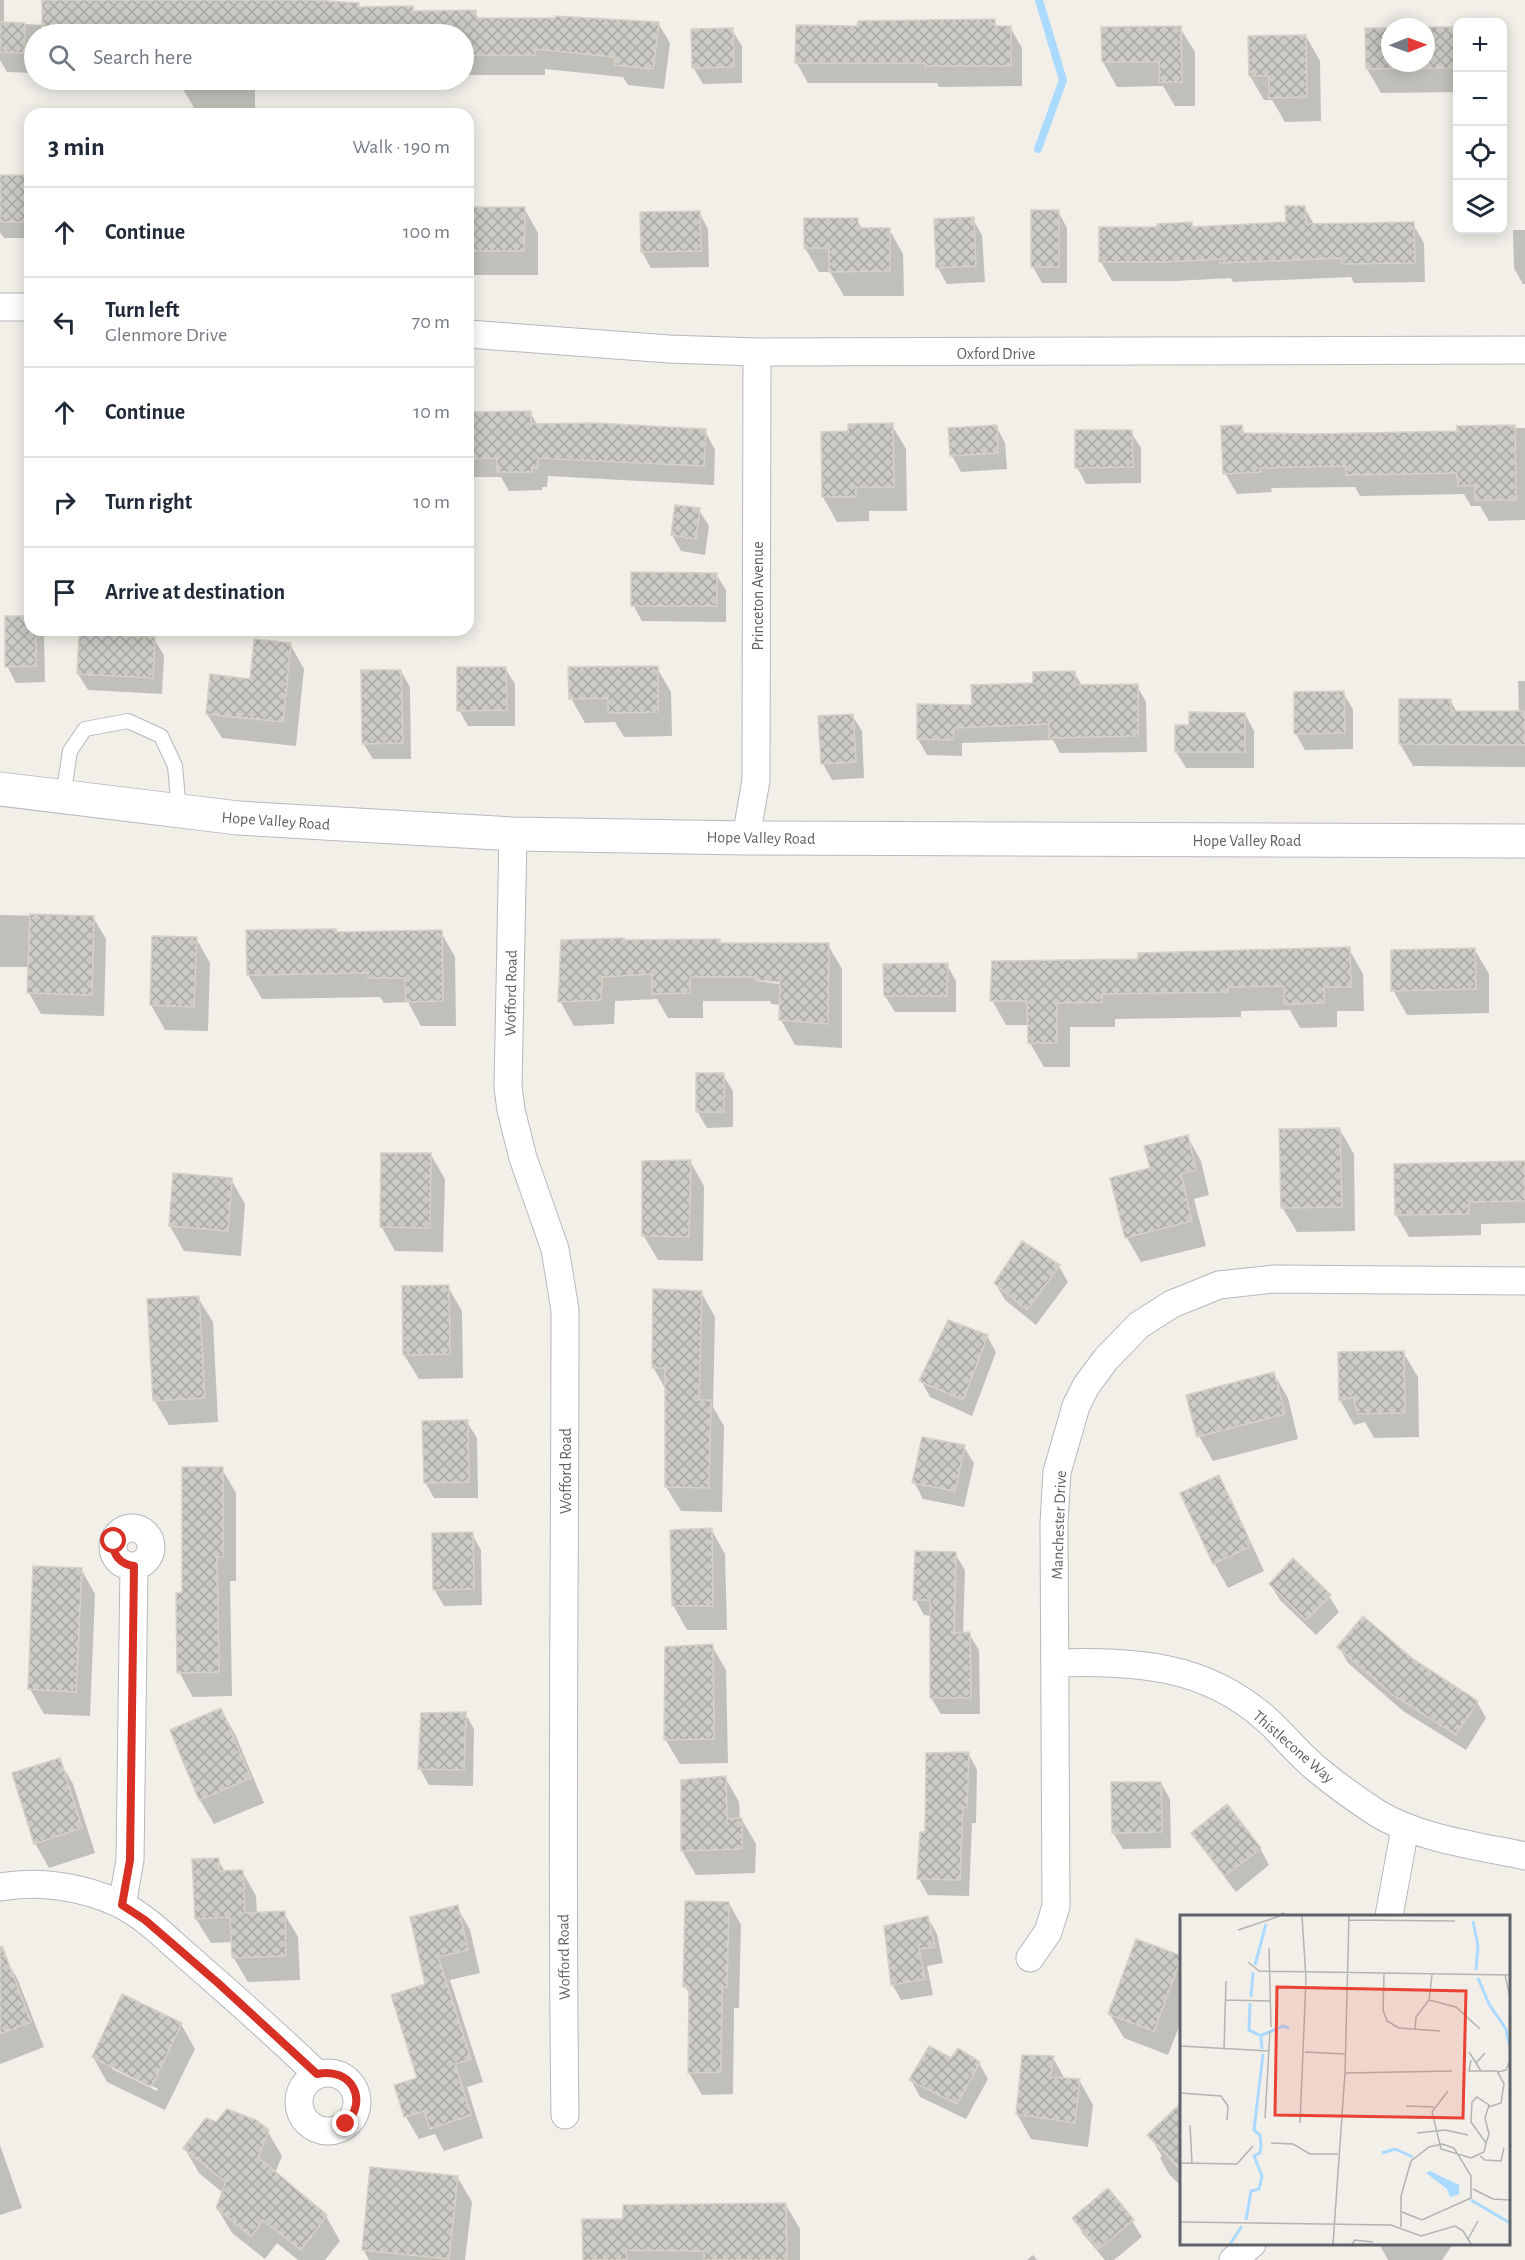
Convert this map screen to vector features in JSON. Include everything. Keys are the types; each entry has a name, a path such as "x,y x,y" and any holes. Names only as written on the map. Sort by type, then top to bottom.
{"main road":[{"name":"Hope Valley Road","path":"0,789 238,818 513,834 746,838 1525,841"}],"street":[{"path":"0,307 24,307"},
{"name":"Oxford Drive","path":"474,334 669,349 757,352 1525,351"},
{"name":"Princeton Avenue","path":"746,838 756,780 757,352"},
{"name":"Wofford Road","path":"513,834 508,1087 511,1110 523,1158 555,1249 565,1310 565,1735 562,1923 565,2115"},
{"name":"Manchester Drive","path":"1030,1958 1048,1932 1056,1906 1054,1523 1057,1472 1076,1406 1086,1386 1106,1359 1139,1325 1172,1304 1219,1286 1274,1279 1525,1281"},
{"path":"122,1905 130,1860 134,1566"},
{"name":"Thistlecone Way","path":"1056,1663 1098,1662 1154,1666 1201,1678 1232,1695 1265,1718 1317,1770 1377,1813 1405,1828 1525,1856"},
{"path":"1389,1915 1405,1828"},
{"path":"0,1887 22,1885 68,1887 98,1895 122,1905 145,1920 202,1969 317,2074"},
{"path":"1233,2260 1251,2245"}],"lane":[{"path":"63,797 70,751 85,729 128,721 161,736 175,766 178,811"}],"building":[{"path":"42,0 311,0 359,3 359,7 413,6 413,11 476,10 476,18 555,18 555,16 659,22 653,69 615,65 615,57 535,49 535,55 474,55 474,24 42,24"},
{"path":"995,19 995,26 1011,26 1011,66 925,66 925,63 795,63 796,25 857,26 858,21"},
{"path":"0,22 25,23 24,53 0,52"},
{"path":"1181,26 1182,82 1159,82 1159,62 1102,62 1101,27"},
{"path":"1435,27 1453,27 1453,68 1435,68"},
{"path":"733,28 734,67 692,68 691,29"},
{"path":"1365,28 1381,28 1381,69 1366,69"},
{"path":"1306,35 1307,97 1269,98 1269,76 1249,76 1248,36"},
{"path":"0,175 24,175 24,222 0,222"},
{"path":"1285,206 1305,206 1306,224 1414,222 1415,263 1342,264 1341,258 1220,263 1220,259 1099,262 1099,227 1157,227 1157,224 1192,222 1192,227 1286,222"},
{"path":"474,207 525,207 524,251 474,251"},
{"path":"1031,210 1059,210 1059,267 1031,267"},
{"path":"700,211 701,251 641,252 640,212"},
{"path":"974,217 976,266 936,268 934,219"},
{"path":"804,218 858,218 858,228 890,228 890,271 829,272 829,248 804,248"},
{"path":"531,411 531,424 594,423 706,429 704,466 538,458 537,468 532,468 532,472 497,472 497,458 474,459 474,412"},
{"path":"893,423 894,487 856,487 856,497 822,497 821,432 848,431 848,424"},
{"path":"997,425 998,453 950,456 948,428"},
{"path":"1242,425 1243,433 1315,434 1457,431 1457,426 1515,425 1516,500 1475,500 1475,485 1458,486 1457,473 1346,475 1346,466 1260,468 1261,472 1223,474 1221,426"},
{"path":"1075,430 1132,430 1133,467 1075,468"},
{"path":"675,505 700,508 696,539 671,535"},
{"path":"631,572 717,573 717,606 631,606"},
{"path":"5,616 24,616 24,636 36,636 36,666 5,667"},
{"path":"79,636 155,637 153,678 77,674"},
{"path":"254,639 291,643 283,722 206,714 210,674 250,679"},
{"path":"658,666 658,712 608,713 608,698 569,699 568,667"},
{"path":"457,667 506,667 507,710 457,711"},
{"path":"361,670 401,670 403,743 362,744"},
{"path":"1075,671 1075,685 1138,684 1138,736 1049,738 1049,724 954,728 953,740 917,739 917,704 972,705 971,685 1033,683 1033,672"},
{"path":"1344,691 1345,733 1294,734 1294,692"},
{"path":"1399,699 1451,699 1451,711 1525,711 1525,745 1399,744"},
{"path":"1189,712 1245,713 1245,752 1175,752 1175,725 1189,725"},
{"path":"853,714 856,762 821,764 818,716"},
{"path":"30,914 94,916 92,995 27,993"},
{"path":"336,929 336,932 442,930 443,1001 406,1002 405,978 368,978 368,973 247,975 246,930"},
{"path":"152,936 197,937 194,1007 150,1005"},
{"path":"624,938 623,940 720,939 720,943 829,943 828,1024 779,1020 780,982 755,980 756,977 690,977 690,993 652,994 652,974 602,977 601,1000 558,1002 561,940"},
{"path":"1350,947 1351,987 1324,987 1324,1003 1284,1004 1284,986 1228,987 1228,992 1102,994 1102,1002 1057,1003 1057,1043 1028,1043 1027,1001 990,1001 992,961 1138,959 1138,953"},
{"path":"1475,948 1476,989 1391,991 1391,950"},
{"path":"948,963 947,996 884,996 883,964"},
{"path":"696,1073 724,1073 724,1112 696,1112"},
{"path":"1340,1128 1342,1207 1281,1208 1279,1129"},
{"path":"1188,1135 1196,1170 1181,1174 1192,1221 1125,1238 1110,1178 1150,1168 1144,1146"},
{"path":"381,1153 431,1153 430,1228 380,1227"},
{"path":"691,1160 689,1237 642,1236 642,1161"},
{"path":"1525,1161 1525,1201 1469,1202 1469,1214 1395,1215 1394,1164"},
{"path":"173,1173 232,1178 228,1231 169,1226"},
{"path":"1022,1241 1060,1265 1027,1310 994,1283"},
{"path":"449,1285 450,1354 403,1355 402,1286"},
{"path":"653,1289 702,1291 699,1400 711,1400 709,1488 665,1487 665,1368 652,1368"},
{"path":"199,1296 205,1398 153,1401 147,1299"},
{"path":"948,1320 988,1335 963,1400 919,1381"},
{"path":"1404,1351 1405,1413 1358,1414 1353,1397 1339,1401 1338,1352"},
{"path":"1274,1372 1285,1414 1197,1437 1186,1395"},
{"path":"468,1420 469,1482 424,1483 422,1421"},
{"path":"922,1437 965,1445 955,1491 912,1483"},
{"path":"182,1467 223,1467 223,1557 217,1557 219,1672 177,1673 176,1593 182,1593"},
{"path":"1219,1475 1252,1546 1213,1564 1180,1493"},
{"path":"712,1528 713,1606 672,1606 670,1530"},
{"path":"473,1532 474,1589 433,1590 432,1533"},
{"path":"915,1551 956,1552 954,1633 970,1632 971,1698 930,1698 930,1600 913,1600"},
{"path":"1293,1558 1331,1595 1306,1620 1269,1584"},
{"path":"33,1566 82,1568 76,1692 28,1689"},
{"path":"1363,1616 1413,1659 1478,1701 1456,1735 1393,1695 1337,1647"},
{"path":"713,1644 714,1739 664,1740 665,1647"},
{"path":"221,1708 251,1778 199,1800 170,1730"},
{"path":"466,1712 464,1770 418,1769 421,1713"},
{"path":"969,1752 967,1807 963,1807 960,1880 917,1879 920,1832 925,1832 926,1753"},
{"path":"60,1758 82,1828 34,1844 12,1773"},
{"path":"726,1776 727,1819 742,1818 742,1849 681,1851 681,1780"},
{"path":"1111,1782 1161,1782 1162,1832 1112,1833"},
{"path":"1227,1804 1261,1848 1225,1876 1191,1833"},
{"path":"219,1858 219,1871 243,1870 245,1913 285,1911 286,1956 232,1958 230,1917 195,1919 192,1859"},
{"path":"685,1901 729,1902 727,1987 722,1987 721,2072 688,2073 689,1987 683,1987"},
{"path":"458,1905 468,1950 438,1957 471,2059 455,2064 471,2115 430,2129 424,2111 404,2117 394,2085 417,2078 391,1995 425,1984 410,1917"},
{"path":"928,1916 935,1947 919,1949 925,1979 891,1985 884,1926"},
{"path":"1136,1939 1180,1955 1180,1961 1154,2031 1108,2014"},
{"path":"2,1946 31,2022 0,2034 0,1947"},
{"path":"122,1994 182,2023 151,2087 92,2057"},
{"path":"929,2046 951,2058 958,2048 980,2062 957,2104 909,2080"},
{"path":"1022,2055 1054,2056 1050,2077 1080,2079 1075,2123 1016,2114"},
{"path":"1180,2104 1180,2169 1147,2135"},
{"path":"227,2109 256,2120 269,2130 258,2157 327,2215 301,2250 263,2220 251,2236 216,2208 226,2182 183,2148 206,2118 216,2122"},
{"path":"370,2167 458,2176 449,2259 362,2250"},
{"path":"1108,2188 1134,2220 1098,2249 1072,2218"},
{"path":"786,2203 787,2260 704,2260 704,2251 626,2250 627,2260 583,2260 582,2219 623,2219 623,2205"}],"waterway":[{"path":"1038,149 1063,80 1039,0"}],"route":[{"path":"114,1541 114,1553 117,1558 122,1563 134,1566 130,1860 122,1905 145,1920 218,1983 317,2074 326,2072 344,2077 355,2091 357,2100 352,2118 346,2124"}]}
